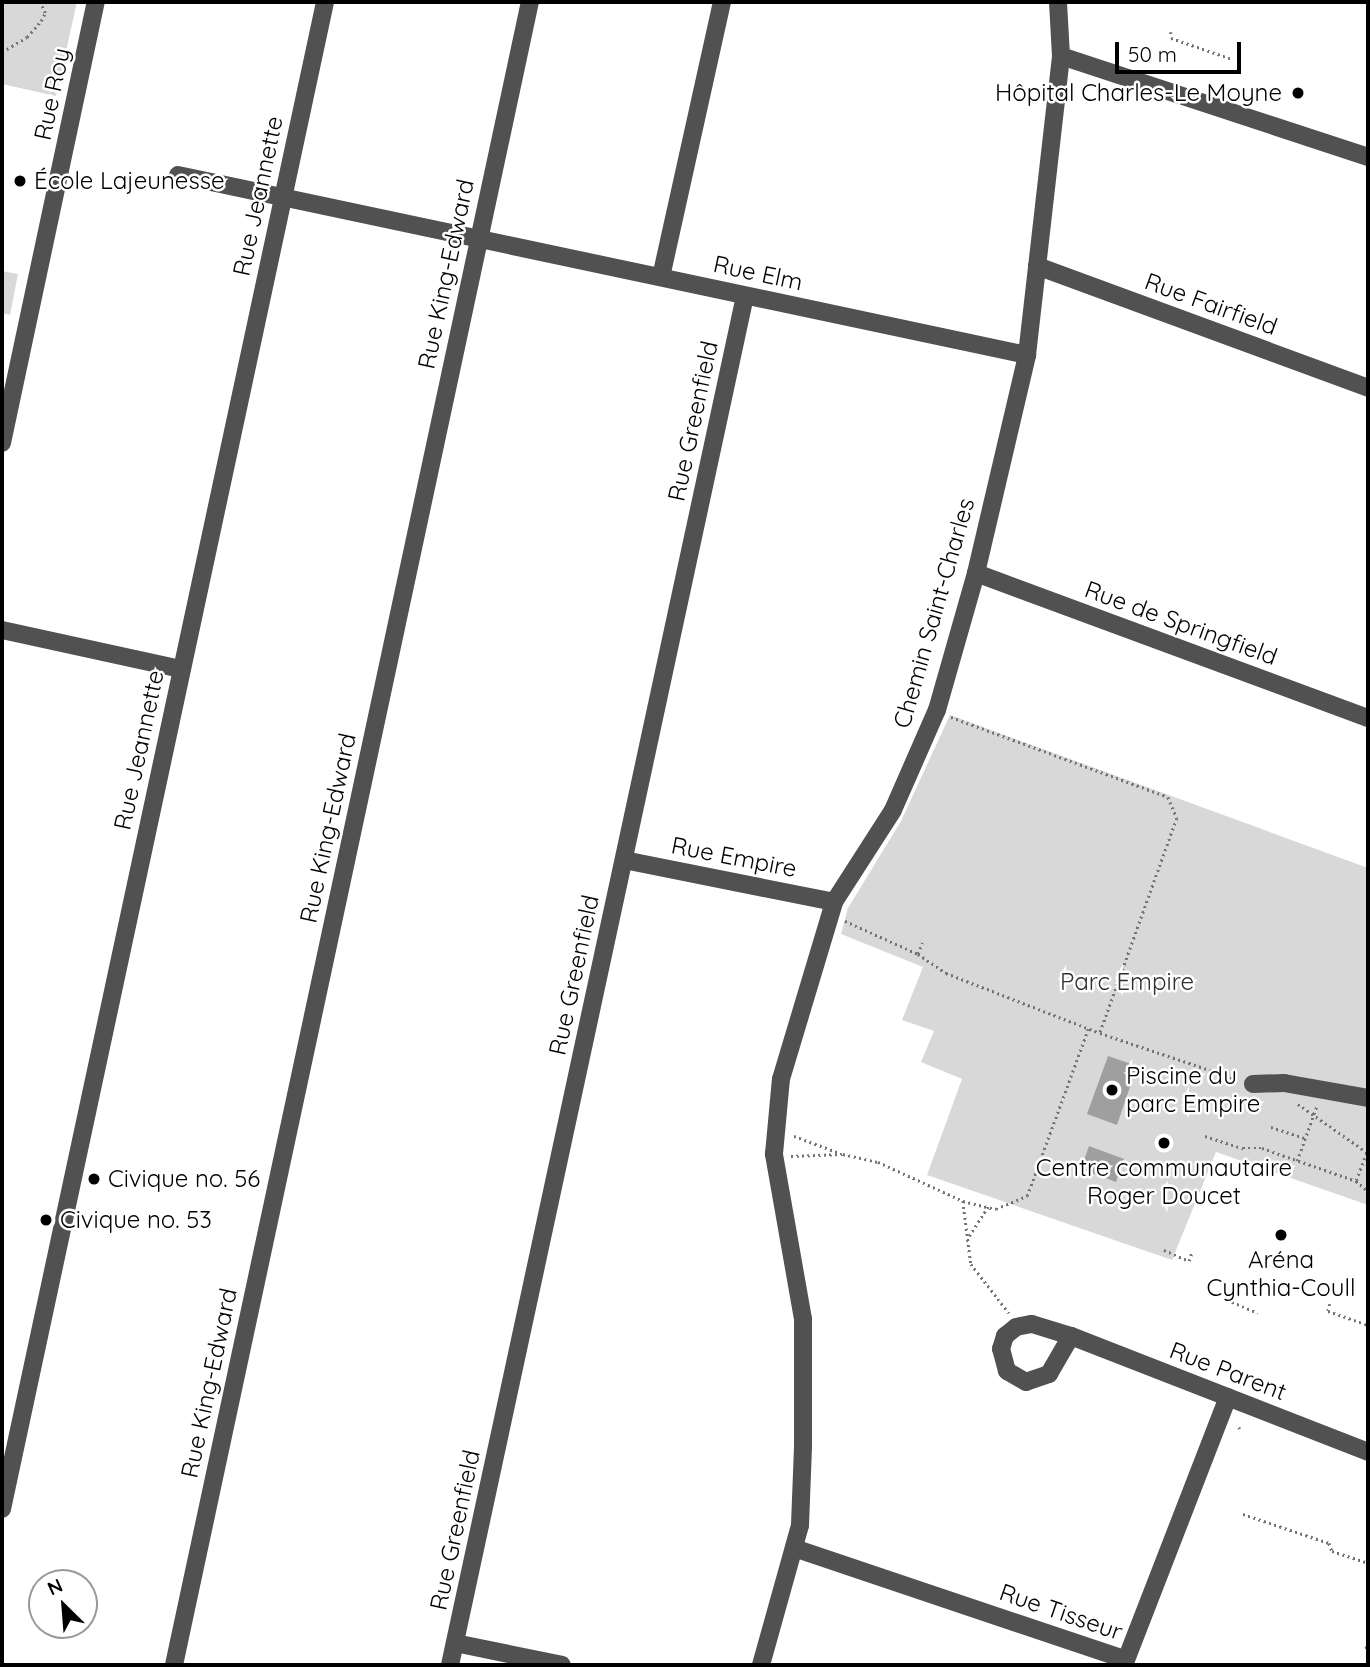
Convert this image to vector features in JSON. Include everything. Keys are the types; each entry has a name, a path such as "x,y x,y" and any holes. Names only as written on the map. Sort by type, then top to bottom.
{"street":[{"name":"Rue Roy","path":"2,443 96,2"},
{"name":"Rue Jeannette","path":"2,1509 325,2"},
{"name":"Rue King-Edward","path":"174,1665 530,2"},
{"path":"661,277 722,2"},
{"name":"Chemin Saint-Charles","path":"761,1665 800,1525 803,1446 803,1319 774,1154 775,1113 834,902 893,810 932,722 976,573 1027,355 1061,57 1058,2"},
{"path":"1061,57 1368,157"},
{"name":"Rue Elm","path":"178,175 1027,355"},
{"name":"Rue Fairfield","path":"1037,266 1368,388"},
{"name":"Rue Greenfield","path":"450,1665 745,296"},
{"name":"Rue de Springfield","path":"976,573 1368,718"},
{"path":"2,630 181,669"},
{"name":"Rue Empire","path":"624,860 834,902"},
{"path":"1254,1084 1284,1083 1368,1098"},
{"name":"Rue Parent","path":"1021,1326 1032,1324 1071,1336 1368,1452"},
{"path":"1021,1326 1004,1336 1001,1349 1007,1371 1026,1382 1049,1374 1071,1336"},
{"name":"Rue Tisseur","path":"793,1548 1126,1660 1228,1397"},
{"path":"455,1643 562,1665"}],"path":[{"path":"2,52 27,37 41,21 45,13 40,2"},
{"path":"1171,32 1171,38 1232,59"},
{"path":"946,716 1168,797 1177,818 1100,1033"},
{"path":"842,920 918,954 946,973 1100,1033 1254,1084"},
{"path":"918,954 922,943"},
{"path":"786,1133 843,1154 878,1162 964,1201 996,1209 1027,1196 1088,1028"},
{"path":"1297,1161 1322,1090"},
{"path":"1296,1103 1368,1153 1356,1181"},
{"path":"1271,1127 1305,1138"},
{"path":"1205,1136 1297,1161 1356,1181 1368,1191"},
{"path":"786,1156 843,1154"},
{"path":"964,1201 971,1264 1021,1326"},
{"path":"968,1238 988,1207"},
{"path":"1164,1250 1189,1261 1192,1252"},
{"path":"1232,1302 1258,1313"},
{"path":"1330,1304 1328,1311 1368,1325"},
{"path":"1243,1514 1329,1543 1332,1551 1368,1563"},
{"path":"1366,1646 1368,1651"}],"green space":[{"path":"2,2 77,2 56,96 2,84"},
{"path":"2,271 18,274 10,315 2,313"},
{"name":"Parc Empire","path":"950,715 1368,868 1368,1205 1216,1152 1172,1260 927,1175 962,1079 921,1062 934,1031 902,1020 923,967 841,934 848,908 901,821"}],"shaded area":[{"name":"Piscine du parc Empire","path":"1108,1056 1137,1066 1117,1125 1087,1114"},
{"path":"1089,1146 1124,1159 1116,1182 1081,1169"}],"place":[{"name":"Hôpital Charles-Le Moyne","path":"1298,93"},
{"name":"École Lajeunesse","path":"20,181"},
{"name":"Piscine du parc Empire","path":"1112,1090"},
{"name":"Centre communautaire Roger Doucet","path":"1164,1143"},
{"name":"Civique no. 56","path":"94,1179"},
{"name":"Civique no. 53","path":"46,1220"},
{"name":"Aréna Cynthia-Coull","path":"1281,1235"}]}
